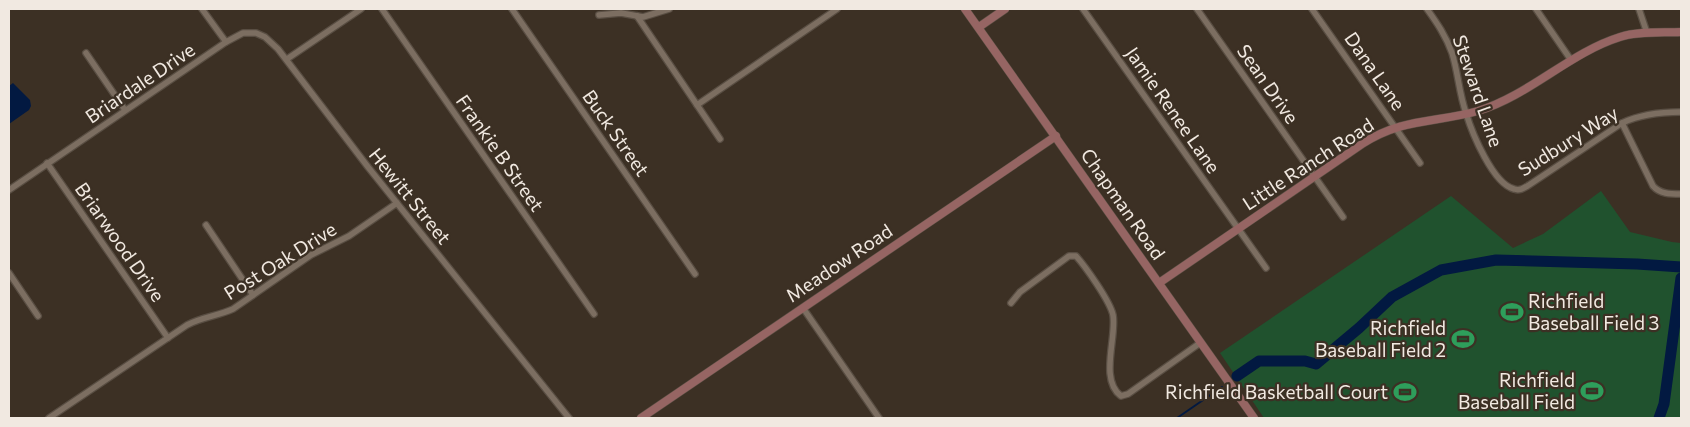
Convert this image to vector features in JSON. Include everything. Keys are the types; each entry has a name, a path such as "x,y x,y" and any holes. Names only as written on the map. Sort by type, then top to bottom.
{"street":[{"path":"202,9 226,42"},
{"path":"287,59 361,9"},
{"name":"Frankie B Street","path":"382,9 594,314"},
{"name":"Buck Street","path":"512,9 695,274"},
{"path":"599,15 621,13 650,16 669,9"},
{"path":"697,105 837,9"},
{"name":"Chapman Road","path":"965,9 1254,418"},
{"path":"979,27 1005,9"},
{"name":"Jamie Renee Lane","path":"1083,9 1266,268"},
{"name":"Sean Drive","path":"1197,9 1343,217"},
{"name":"Dana Lane","path":"1312,9 1420,163"},
{"name":"Steward Lane","path":"1427,9 1447,40 1453,56 1466,113 1486,160 1502,183"},
{"path":"1536,9 1571,60"},
{"path":"1639,9 1647,33"},
{"path":"637,16 720,140"},
{"name":"Little Ranch Road","path":"1159,283 1371,139 1396,127 1478,110 1516,95 1571,60 1621,37 1647,33 1681,32"},
{"name":"Briardale Drive","path":"9,190 226,42 243,33 256,33 265,37 287,59"},
{"path":"86,53 126,110"},
{"name":"Hewitt Street","path":"287,59 343,135 569,418"},
{"name":"Sudbury Way","path":"1502,183 1514,189 1523,189 1622,123 1636,116 1681,112"},
{"path":"1622,123 1653,186 1662,193 1681,194"},
{"name":"Meadow Road","path":"641,418 1056,136"},
{"name":"Briarwood Drive","path":"47,163 168,338"},
{"name":"Post Oak Drive","path":"48,418 168,338 199,319 233,310 311,255 349,236 397,203"},
{"path":"206,225 253,295"},
{"path":"1011,303 1020,292 1069,256 1076,256 1109,303 1112,312 1114,326 1109,356 1113,386 1115,391 1121,396 1128,394 1200,343"},
{"path":"9,273 38,316"},
{"path":"802,308 879,418"}],"green space":[{"path":"1601,191 1630,232 1681,243 1681,418 1264,418 1220,353 1451,196 1513,248 1543,234"}],"water":[{"path":"13,83 30,100 31,106 29,110 9,124 9,86"}],"waterway":[{"path":"1237,376 1259,361 1305,361 1316,364 1392,297 1441,270 1496,260 1681,267"},
{"path":"1659,418 1664,404 1681,278"},
{"path":"1177,418 1222,387"}],"place":[{"name":"Richfield Baseball Field 3","path":"1512,312"},
{"name":"Richfield Baseball Field 2","path":"1463,339"},
{"name":"Richfield Baseball Field","path":"1592,391"},
{"name":"Richfield Basketball Court","path":"1405,392"}]}
